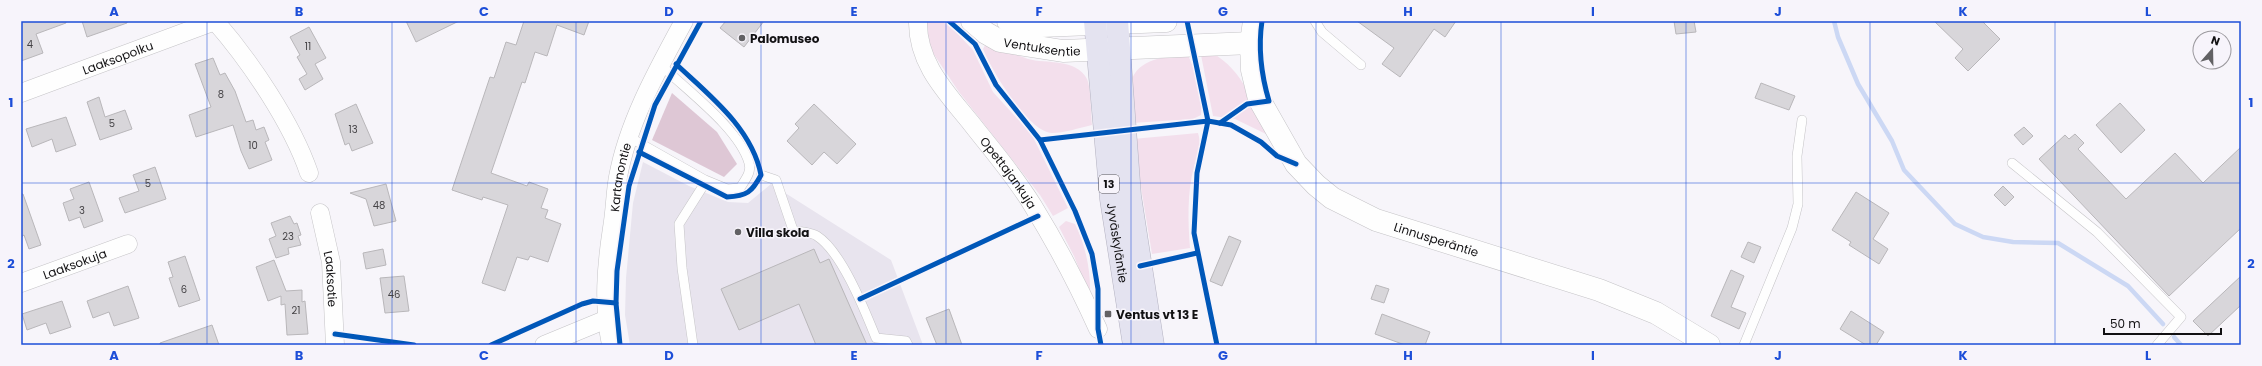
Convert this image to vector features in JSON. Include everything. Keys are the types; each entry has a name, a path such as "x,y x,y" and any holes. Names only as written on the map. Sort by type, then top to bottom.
{"highway":[{"name":"Jyväskyläntie","path":"1095,22 1111,199 1134,345"},
{"name":"Jyväskyläntie","path":"1117,22 1130,196 1153,345"}],"street":[{"name":"Laaksopolku","path":"21,93 215,21 229,37 271,99 294,138 309,173"},
{"name":"Kartanontie","path":"611,345 607,319 606,269 618,176 629,137 644,100 684,21"},
{"name":"Opettajankuja","path":"918,21 918,36 921,48 933,75 989,145 1033,206 1080,290 1098,329"},
{"name":"Ventuksentie","path":"972,21 986,34 1000,42 1063,52 1118,50"},
{"name":"Ventuksentie","path":"1008,21 1041,26 1117,22"},
{"path":"1117,22 1166,21"},
{"name":"Linnusperäntie","path":"1254,21 1251,43 1252,70 1259,99 1296,164 1316,185 1332,198 1376,220 1599,290 1656,314 1709,345"},
{"path":"1118,50 1251,43"},
{"name":"Laaksotie","path":"320,213 331,262 335,345"},
{"name":"Laaksokuja","path":"21,283 128,244"},
{"path":"544,345 607,319"}],"lane":[{"path":"1315,21 1322,32 1361,65"},
{"path":"629,137 706,180 727,188 740,188 748,177 750,164 742,148 720,119 661,65"},
{"path":"1744,345 1792,228 1798,204 1798,156 1802,120"},
{"path":"2012,163 2097,232 2181,317 2157,345"},
{"path":"762,175 776,180 793,230 817,236 836,256 851,280 876,338 906,341 908,345"},
{"path":"693,345 682,268 679,224 703,186"}],"shaded area":[{"path":"925,21 942,21 955,31 973,50 993,92 1032,135 1068,208 1053,216 1040,195 959,92 925,41"},
{"path":"988,40 1008,51 1028,59 1060,63 1076,68 1082,72 1088,83 1092,125 1052,133 1042,130 1032,122 1002,84 987,58 983,49"},
{"path":"1211,52 1232,68 1246,88 1266,134 1235,119 1213,116 1201,55"},
{"path":"1188,55 1194,69 1200,92 1202,108 1201,115 1193,119 1132,123 1130,88 1134,75 1139,68 1154,60 1171,56"},
{"path":"672,93 717,132 737,164 724,177 652,140"},
{"path":"1198,133 1198,154 1189,197 1190,248 1152,254 1133,139"},
{"name":"Villa skola","path":"643,162 689,186 728,202 748,203 771,184 891,260 923,345 630,345 625,315 626,278 633,203"},
{"path":"1066,221 1075,224 1085,250 1089,268 1090,296 1074,256 1059,227"}],"building":[{"path":"21,21 66,21 66,23 36,34 43,53 21,61"},
{"path":"82,21 127,21 127,23 87,37"},
{"path":"406,21 459,21 416,42"},
{"path":"524,21 589,21 584,35 557,25 547,56 535,52 525,83 522,82 491,173 527,186 529,182 548,189 541,208 548,210 545,218 561,224 548,262 530,256 528,260 517,257 505,291 482,283 508,205 483,197 482,200 452,190 490,77 494,78 506,42 516,45"},
{"name":"Palomuseo","path":"726,21 764,21 744,47 720,28"},
{"path":"1357,21 1456,21 1445,37 1434,29 1400,77 1382,64 1394,48"},
{"path":"1674,21 1694,21 1696,32 1676,34"},
{"path":"1934,21 1982,21 2000,39 1968,71 1955,58 1963,49"},
{"path":"309,27 326,58 315,64 323,79 305,90 299,79 307,74 297,57 300,55 290,37"},
{"path":"213,58 220,75 225,73 235,91 246,122 253,120 256,130 264,127 269,140 265,142 272,160 249,169 241,151 233,125 196,137 189,115 211,107 195,64"},
{"path":"1761,83 1795,96 1789,110 1755,98"},
{"path":"99,97 105,117 125,110 132,129 100,140 87,102"},
{"path":"2120,103 2145,130 2121,153 2096,125"},
{"path":"356,104 373,143 352,151 349,143 345,145 335,114"},
{"path":"814,104 856,144 837,164 824,152 812,165 787,141 799,128 795,124"},
{"path":"66,117 76,145 56,152 52,139 32,147 26,129"},
{"path":"2024,127 2033,136 2023,145 2014,135"},
{"path":"2075,134 2084,143 2078,149 2126,199 2175,153 2203,183 2241,147 2241,228 2169,296 2039,159 2065,135 2069,139"},
{"path":"155,167 166,199 125,213 119,198 139,191 133,175"},
{"path":"89,182 103,221 84,228 80,217 69,221 63,203 74,199 70,189"},
{"path":"386,184 396,221 374,226 366,199 350,193"},
{"path":"2003,186 2014,197 2005,206 1994,195"},
{"path":"1856,192 1889,213 1873,239 1888,249 1879,264 1849,245 1851,242 1832,230"},
{"path":"21,194 23,194 41,245 29,249 24,235 21,237"},
{"path":"290,216 294,224 297,223 301,235 298,236 301,245 288,248 289,254 276,258 269,239 276,236 271,223"},
{"path":"1229,236 1241,241 1222,286 1210,281"},
{"path":"1748,242 1761,247 1754,263 1741,257"},
{"path":"383,249 386,265 366,269 363,253"},
{"path":"814,249 820,263 829,259 867,345 816,345 799,304 739,330 721,289"},
{"path":"185,256 200,300 179,307 169,278 173,277 168,262"},
{"path":"274,260 286,291 302,290 302,302 305,301 308,334 287,335 285,304 281,305 281,296 268,301 256,267"},
{"path":"1731,270 1744,276 1731,307 1746,313 1739,329 1711,316"},
{"path":"404,276 409,311 385,313 380,278"},
{"path":"2241,276 2241,305 2208,336 2193,321"},
{"path":"1376,285 1389,289 1384,303 1371,299"},
{"path":"128,286 139,318 114,326 109,312 93,318 87,301"},
{"path":"62,301 71,327 50,334 46,323 27,330 22,314"},
{"path":"949,309 962,345 937,345 926,318"},
{"path":"1851,311 1884,332 1876,345 1866,345 1840,329"},
{"path":"1382,314 1430,332 1425,345 1405,345 1375,334"},
{"path":"212,325 219,345 160,345 160,343"}],"waterway":[{"path":"1834,21 1838,37 1858,84 1892,141 1904,170 1955,224 1983,237 2013,242 2058,243 2128,286 2163,324"},
{"path":"2174,337 2181,345"}],"cycle path":[{"path":"620,345 616,303 617,271 629,186 655,105 701,21"},
{"path":"949,21 975,44 996,85 1040,140 1075,211 1092,254 1098,289 1098,329 1101,345"},
{"path":"1187,21 1208,121 1197,173 1194,233 1217,345"},
{"path":"1220,123 1247,104 1269,101 1261,61 1260,41 1262,21"},
{"path":"639,152 727,197 739,196 748,192 752,189 761,175 749,142 739,127 715,100 676,64"},
{"path":"1040,140 1208,121 1231,125 1261,142 1277,156 1296,164"},
{"path":"860,299 1038,216"},
{"path":"1140,266 1197,253"},
{"path":"491,345 582,304 593,301 616,303"},
{"path":"335,334 414,345"}],"place":[{"name":"Palomuseo","path":"742,38"},
{"name":"Villa skola","path":"738,232"},
{"name":"Ventus vt 13 E","path":"1108,314"}]}
